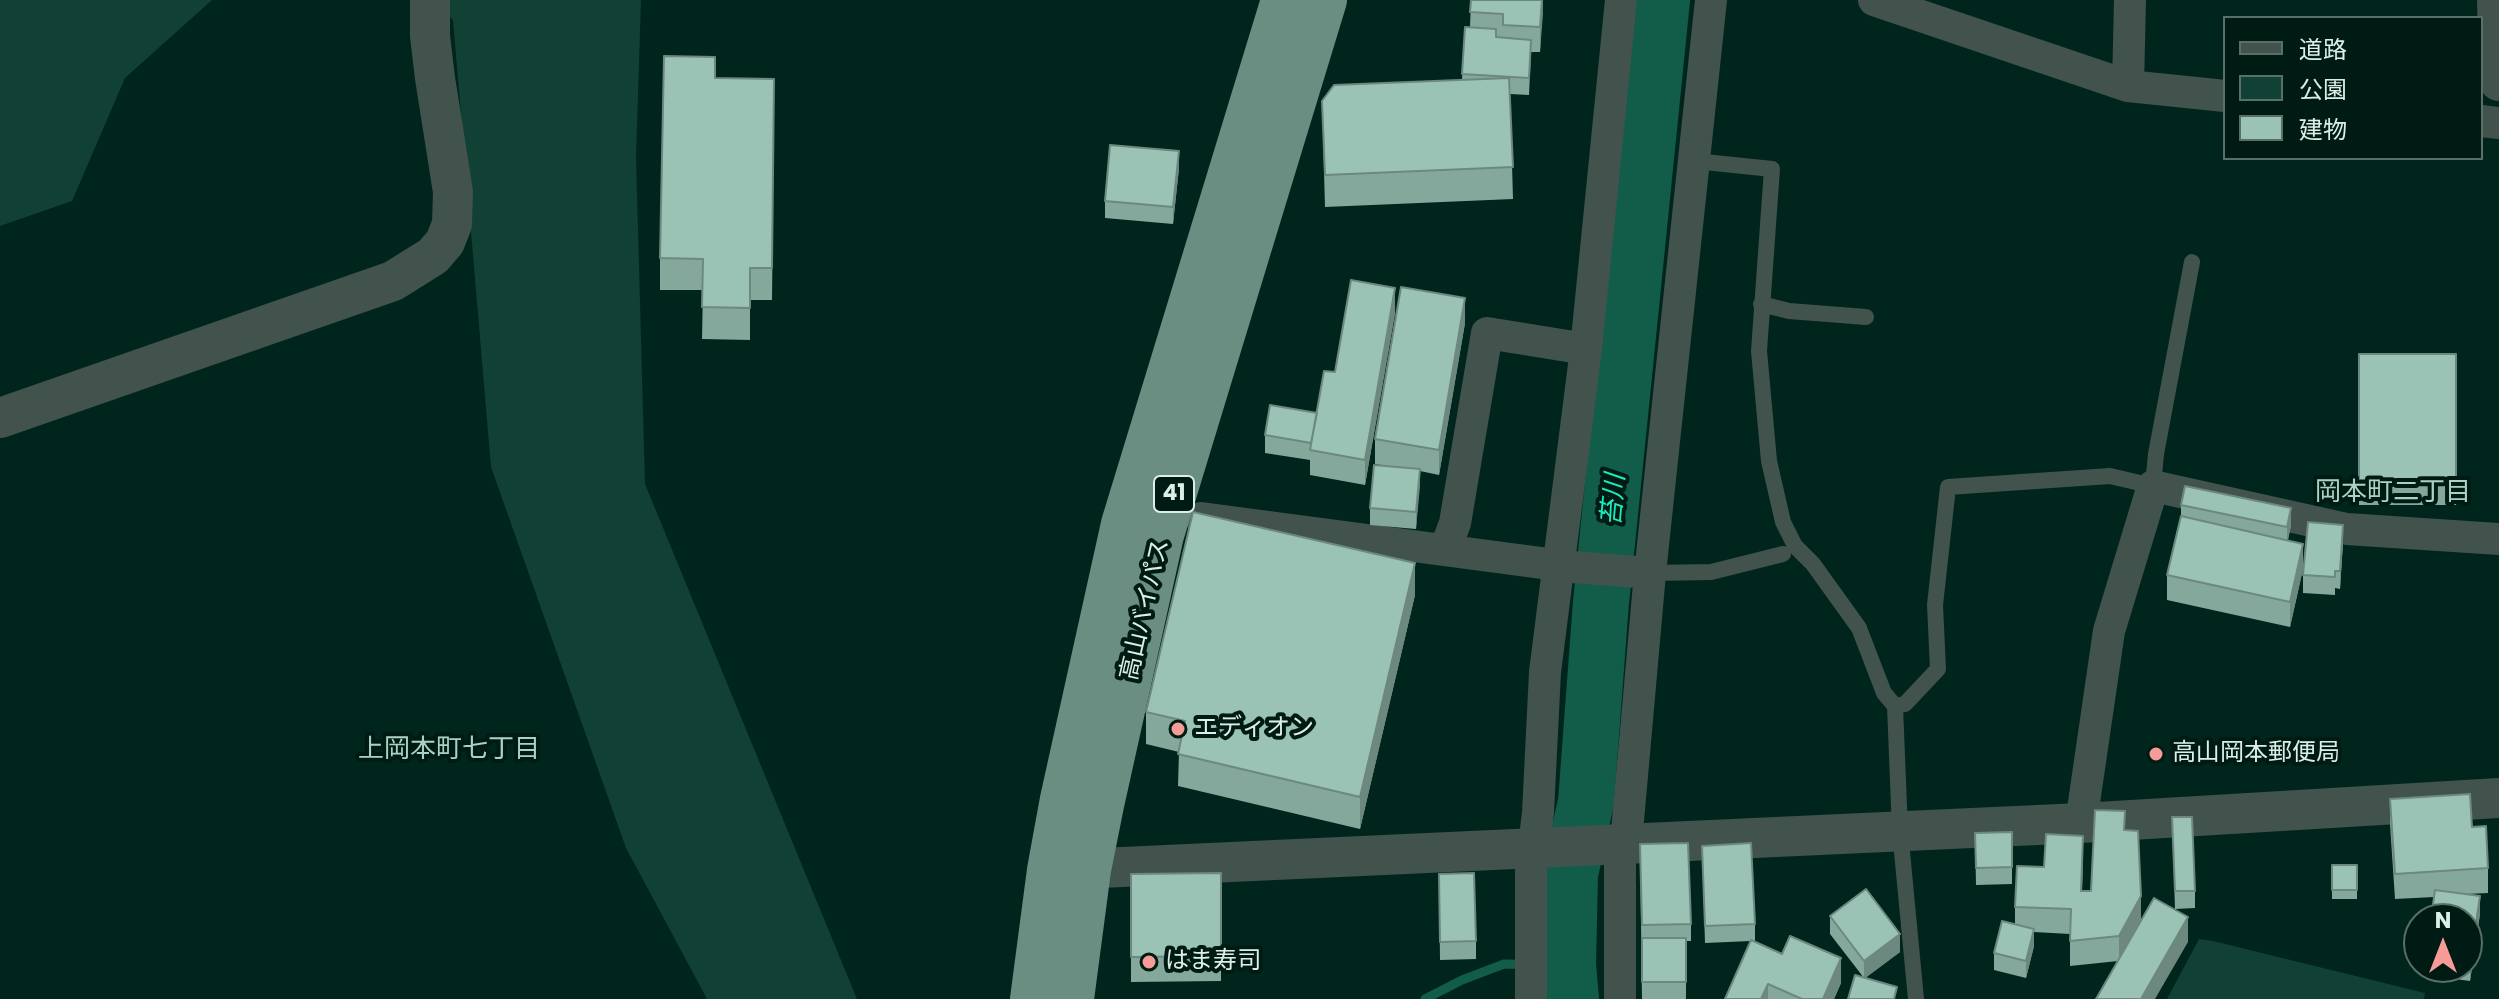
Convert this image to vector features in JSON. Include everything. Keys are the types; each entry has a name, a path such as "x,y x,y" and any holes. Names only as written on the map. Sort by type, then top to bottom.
{"highway":[{"name":"高山バイパス","path":"1072,999 1069,870 1062,799 1123,524 1283,0"},
{"name":"高山バイパス","path":"1032,999 1069,870 1102,805 1168,513 1325,0"}],"street":[{"path":"0,418 393,281 433,256 445,242 452,224 453,192 435,78 430,0"},
{"path":"1530,993 1529,944 1545,672 1565,566 1621,0"},
{"path":"1620,999 1619,844 1645,573 1695,161 1711,0"},
{"path":"1874,0 2128,86 2223,96"},
{"path":"2128,86 2130,0"},
{"path":"2497,0 2499,81"},
{"path":"1445,550 1455,523 1487,333 1586,349"},
{"path":"2081,823 2109,631 2153,486 2347,529 2499,539"},
{"path":"1168,513 1565,566 1645,573"},
{"path":"1069,870 2081,823 2499,798"}],"lane":[{"path":"1695,161 1772,169 1759,351 1769,461 1783,522 1795,546 1813,564 1859,628 1884,693 1895,706 1900,831 1916,999"},
{"path":"1895,706 1905,704 1938,669 1935,605 1948,487 2110,476 2153,486 2156,454 2192,262"},
{"path":"1761,304 1789,311 1866,317"},
{"path":"1645,573 1711,572 1783,554"}],"green space":[{"path":"0,0 212,0 125,78 72,201 0,226"},
{"path":"434,0 641,0 636,157 645,484 857,999 707,999 626,848 491,467 453,20"},
{"path":"2199,939 2425,993 2424,999 2167,999"}],"building":[{"path":"1471,0 1542,0 1540,27 1503,25 1503,14 1470,12"},
{"path":"1465,27 1496,29 1496,37 1531,40 1529,78 1462,74"},
{"path":"664,56 715,57 715,78 774,79 772,268 750,268 750,308 702,307 703,259 660,258"},
{"path":"1509,78 1513,167 1325,175 1322,101 1334,85"},
{"path":"1110,145 1179,151 1173,207 1105,201"},
{"path":"1351,280 1395,288 1365,460 1310,450 1324,371 1335,372"},
{"path":"1401,287 1465,298 1439,450 1375,439"},
{"path":"2359,354 2456,354 2456,480 2359,480"},
{"path":"1270,405 1317,413 1311,443 1265,435"},
{"path":"1374,465 1420,469 1416,512 1370,508"},
{"path":"2185,486 2291,508 2287,527 2181,505"},
{"path":"1193,512 1415,563 1360,797 1178,754 1185,721 1146,712"},
{"path":"2181,516 2303,544 2290,602 2167,575"},
{"path":"2308,522 2343,525 2340,571 2335,571 2335,577 2303,575"},
{"path":"2470,794 2472,827 2486,826 2488,868 2395,874 2390,799"},
{"path":"2095,810 2125,811 2124,830 2138,831 2141,896 2119,936 2070,941 2071,909 2015,907 2017,866 2044,867 2046,834 2083,836 2081,891 2091,891"},
{"path":"2172,817 2192,817 2195,891 2175,891"},
{"path":"2012,832 2012,867 1976,868 1975,833"},
{"path":"1688,843 1691,924 1642,925 1640,844"},
{"path":"1751,843 1755,924 1705,926 1702,846"},
{"path":"2332,865 2357,865 2357,890 2332,890"},
{"path":"1221,873 1221,956 1131,957 1131,874"},
{"path":"1474,873 1476,941 1440,942 1439,874"},
{"path":"1866,889 1900,934 1864,961 1830,916"},
{"path":"2435,890 2480,896 2479,903 2433,903"},
{"path":"2154,898 2188,917 2141,999 2096,999"},
{"path":"2002,921 2034,929 2026,961 1994,953"},
{"path":"1790,936 1841,958 1823,999 1802,999 1768,984 1761,999 1725,999 1751,940 1782,954"},
{"path":"1642,938 1686,938 1686,982 1642,982"},
{"path":"1855,975 1897,987 1894,999 1848,999"}],"waterway":[{"name":"苔川","path":"1571,999 1568,965 1570,874 1586,802 1601,602 1662,0"},
{"path":"1425,999 1504,964 1568,965"}],"place":[{"name":"エディオン","path":"1178,729"},
{"name":"高山岡本郵便局","path":"2156,754"},
{"name":"はま寿司","path":"1149,962"}],"district":[{"name":"岡本町二丁目","path":"2393,493"},
{"name":"上岡本町七丁目","path":"449,750"}]}
